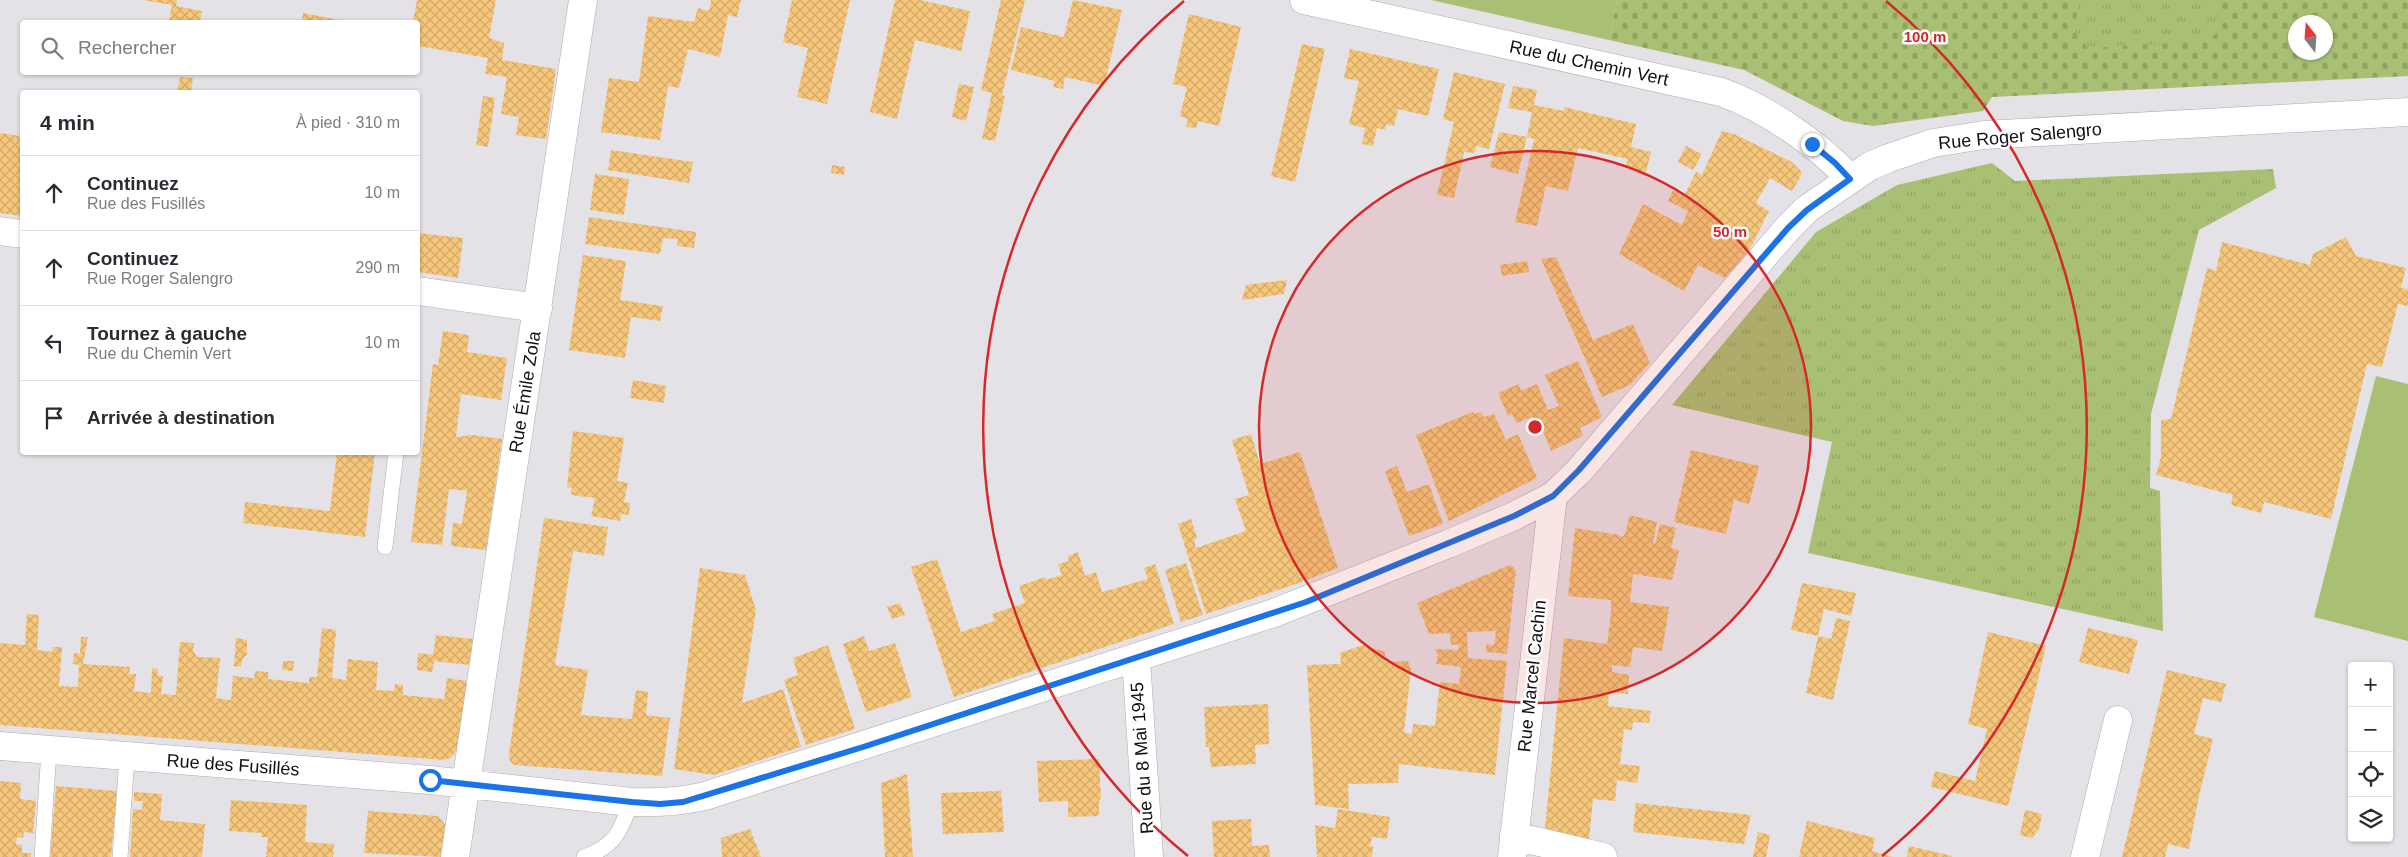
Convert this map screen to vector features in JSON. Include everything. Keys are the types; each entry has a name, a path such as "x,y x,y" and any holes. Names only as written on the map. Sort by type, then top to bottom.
{"street":[{"name":"Rue Émile Zola","path":"466,784 583,0"},
{"name":"Rue du Chemin Vert","path":"1304,0 1720,92 1754,106 1812,144 1835,163 1850,179"},
{"name":"Rue Roger Salengro","path":"466,784 632,802 660,804 683,802 1306,602 1480,531 1553,496 1598,448 1788,228 1807,210 1870,166 1911,149 1959,138 2408,112"},
{"path":"0,231 20,234"},
{"path":"420,291 538,308"},
{"name":"Rue Marcel Cachin","path":"1513,847 1553,496"},
{"name":"Rue du 8 Mai 1945","path":"1136,658 1149,857"},
{"path":"2085,857 2118,720"},
{"name":"Rue des Fusillés","path":"0,746 466,784"},
{"path":"456,857 466,784"},
{"path":"1513,847 1603,857"}],"lane":[{"path":"385,547 396,455"},
{"path":"42,857 48,750"},
{"path":"120,857 127,757"},
{"path":"584,857 606,847 617,836 632,802"}],"green space":[{"path":"1431,0 1617,0 1609,40"},
{"path":"1617,0 2408,0 2408,76 1992,97 1983,111 1873,126 1843,121 1744,70 1609,40"},
{"path":"2080,0 2222,0 2218,32 2207,41 2090,48 2083,43 2077,32 2076,21"},
{"path":"1992,163 2015,181 2273,169 2276,188 2199,230 2151,414 2150,488 2160,491 2163,631 1808,553 1832,442 1672,405 1816,232 1897,185"},
{"path":"2376,376 2408,384 2408,641 2314,617"}],"building":[{"path":"143,0 177,0 176,6 202,11 200,20 169,20 172,5"},
{"path":"417,0 496,0 489,38 504,43 502,60 556,69 546,139 516,135 519,117 501,114 507,77 485,74 488,58 420,46 420,20 413,20"},
{"path":"711,0 741,0 737,17 728,15 720,57 688,49 679,88 668,86 660,140 601,132 609,78 639,82 648,16 694,22 698,8 709,11"},
{"path":"792,0 850,0 827,104 797,97 808,48 783,42"},
{"path":"895,0 920,0 970,11 961,51 915,40 897,119 870,112"},
{"path":"1001,0 1025,0 1002,95 1005,96 995,141 982,139 992,93 981,90"},
{"path":"1073,0 1122,10 1104,86 1065,77 1063,89 1053,87 1055,81 1011,70 1021,27 1064,37"},
{"path":"303,13 340,20 302,20"},
{"path":"1189,14 1241,27 1219,126 1198,121 1196,128 1186,127 1188,119 1180,116 1187,87 1173,84"},
{"path":"1302,44 1325,49 1295,182 1271,176"},
{"path":"1350,49 1439,69 1428,116 1398,109 1394,126 1386,124 1385,130 1377,128 1373,146 1362,144 1365,128 1349,124 1359,81 1344,78"},
{"path":"1454,72 1505,84 1489,149 1476,146 1474,153 1464,152 1454,198 1437,195 1454,122 1443,119"},
{"path":"180,77 193,78 191,90 177,90"},
{"path":"959,84 974,87 966,121 952,117"},
{"path":"1513,86 1537,90 1534,105 1564,111 1564,107 1636,124 1631,147 1651,152 1645,176 1626,166 1628,159 1578,148 1568,191 1546,186 1537,226 1515,222 1534,139 1527,137 1532,112 1508,108"},
{"path":"483,96 495,98 488,147 476,145"},
{"path":"1722,131 1734,134 1792,162 1801,171 1801,176 1792,191 1770,178 1756,203 1769,211 1750,249 1725,278 1698,265 1684,291 1619,254 1643,204 1682,225 1688,211 1668,201 1673,190 1684,196 1696,172 1702,175"},
{"path":"1499,132 1527,137 1518,174 1490,167"},
{"path":"0,133 20,136 20,216 0,213"},
{"path":"1686,146 1702,154 1693,170 1678,162"},
{"path":"611,150 693,162 689,183 608,170"},
{"path":"832,165 845,167 844,175 831,173"},
{"path":"595,174 629,179 624,215 590,210"},
{"path":"589,217 696,232 694,248 677,246 678,239 663,238 660,254 585,244"},
{"path":"420,233 463,238 458,278 420,272"},
{"path":"2346,237 2356,256 2406,268 2401,288 2408,289 2408,306 2398,304 2382,367 2367,364 2331,519 2264,502 2261,513 2231,505 2233,495 2156,475 2161,457 2161,420 2171,419 2207,268 2216,271 2222,242 2310,265 2313,254"},
{"path":"583,255 626,261 620,300 663,306 660,321 631,317 625,358 569,350"},
{"path":"1556,257 1593,340 1633,324 1650,363 1630,385 1602,397 1541,259"},
{"path":"1527,261 1529,272 1502,276 1500,265"},
{"path":"1287,280 1284,294 1242,300 1246,285"},
{"path":"443,331 469,335 467,352 507,358 501,400 461,394 456,437 473,435 502,439 486,550 451,546 453,523 462,524 467,491 449,489 442,545 411,542 433,364 438,365"},
{"path":"1578,361 1602,417 1580,428 1583,436 1551,451 1543,431 1540,432 1533,417 1516,423 1512,414 1508,416 1498,393 1519,384 1521,391 1537,384 1548,410 1559,406 1545,375"},
{"path":"633,380 666,386 664,403 630,398"},
{"path":"1473,412 1474,414 1481,412 1484,417 1494,414 1506,440 1518,434 1537,478 1449,521 1416,435"},
{"path":"573,431 624,438 617,481 628,483 624,502 630,503 629,515 621,514 620,521 591,516 595,498 571,495 572,488 567,487"},
{"path":"1251,434 1260,464 1300,452 1338,568 1206,614 1178,524 1191,519 1197,538 1194,540 1196,548 1246,531 1235,499 1249,495 1232,440"},
{"path":"1691,450 1759,466 1749,504 1734,500 1726,534 1674,522"},
{"path":"337,455 375,455 365,537 243,523 245,502 330,511"},
{"path":"1397,466 1407,492 1429,484 1443,524 1409,536 1385,471"},
{"path":"1630,515 1657,522 1653,543 1655,544 1660,524 1676,528 1671,548 1679,550 1672,580 1633,574 1630,602 1669,607 1667,621 1662,651 1633,647 1630,667 1612,665 1612,672 1629,675 1628,694 1609,692 1608,706 1651,711 1649,723 1633,722 1632,730 1624,729 1620,764 1640,766 1637,783 1617,780 1615,801 1593,799 1589,840 1545,828 1564,638 1607,644 1611,613 1611,600 1568,596 1575,528 1619,535 1621,537 1624,536"},
{"path":"544,518 608,527 604,556 573,551 555,665 588,670 581,715 632,719 636,690 648,692 646,715 670,718 662,776 514,765 510,761 509,754"},
{"path":"1078,552 1085,576 1096,572 1102,592 1148,579 1144,568 1155,564 1174,624 954,697 911,567 937,559 961,632 995,621 992,614 1025,603 1019,586 1045,577 1046,580 1062,575 1058,564 1069,561 1068,556"},
{"path":"1186,563 1203,615 1181,622 1165,570"},
{"path":"1510,565 1516,570 1507,654 1486,652 1486,644 1494,645 1496,631 1467,632 1468,658 1507,661 1495,775 1399,764 1398,783 1348,784 1349,809 1315,805 1307,665 1341,664 1340,653 1363,645 1385,652 1385,662 1408,661 1411,669 1404,733 1412,734 1413,724 1435,726 1440,682 1459,684 1461,667 1436,664 1438,655 1435,649 1459,650 1458,644 1451,645 1450,633 1429,634 1417,603"},
{"path":"700,568 745,575 756,610 742,703 783,689 801,747 714,775 674,769"},
{"path":"1802,583 1856,593 1851,616 1824,609 1818,636 1791,630"},
{"path":"900,603 905,615 892,619 887,607"},
{"path":"27,614 39,615 37,650 52,652 53,647 62,647 59,686 78,687 79,665 73,664 74,653 80,654 81,637 88,637 83,664 130,667 129,674 136,674 134,691 151,693 152,668 158,669 157,675 163,676 161,694 176,695 180,642 194,643 193,651 197,657 220,658 216,698 231,700 233,676 254,678 255,671 268,672 268,679 309,683 309,677 317,677 322,628 336,630 332,678 346,680 348,659 378,662 376,690 394,691 395,684 403,685 403,695 444,699 447,678 467,681 457,750 451,758 444,760 0,725 0,643 25,645"},
{"path":"1836,618 1850,621 1833,700 1806,693 1818,636 1831,639"},
{"path":"2088,628 2138,640 2129,674 2079,662"},
{"path":"1988,632 2046,646 2008,806 1931,787 1935,771 1975,781 1987,729 1968,724"},
{"path":"436,635 473,639 469,665 434,661 432,672 417,670 418,653 433,655"},
{"path":"864,636 869,651 895,643 912,697 866,712 843,644"},
{"path":"236,638 247,640 247,654 242,660 241,667 234,666"},
{"path":"828,645 855,729 806,745 784,680 798,675 793,658"},
{"path":"283,661 294,661 293,671 282,670"},
{"path":"2167,670 2226,684 2221,702 2203,698 2194,734 2213,739 2199,796 2189,849 2168,844 2165,857 2122,857"},
{"path":"1268,704 1269,744 1255,745 1256,764 1211,767 1209,747 1206,747 1204,707"},
{"path":"1099,759 1101,799 1099,800 1099,816 1068,817 1068,801 1039,802 1037,761"},
{"path":"907,774 913,857 885,857 881,783"},
{"path":"0,781 21,783 20,799 36,801 33,833 24,832 23,838 17,837 16,844 22,845 22,853 31,853 31,857 0,857"},
{"path":"56,786 117,791 111,857 50,857"},
{"path":"1001,791 1004,832 943,834 941,793"},
{"path":"134,792 162,794 160,820 205,824 202,857 130,857 133,809 142,810 143,801 134,801"},
{"path":"231,800 307,805 305,842 334,844 333,857 266,857 268,837 261,837 262,833 229,831"},
{"path":"1636,803 1751,815 1744,844 1633,832"},
{"path":"1338,809 1390,817 1387,839 1372,837 1370,846 1373,847 1372,857 1317,857 1315,825 1335,828"},
{"path":"2025,810 2042,814 2039,829 2032,838 2020,835"},
{"path":"368,811 438,816 446,826 441,857 364,853"},
{"path":"1251,819 1252,846 1269,845 1270,857 1214,857 1212,821"},
{"path":"1807,821 1875,838 1872,851 1893,857 1799,857"},
{"path":"750,829 761,857 722,857 721,838"},
{"path":"1758,832 1770,835 1766,857 1753,857"},
{"path":"1909,846 1952,856 1952,857 1907,857"}],"route":[{"path":"430,780 632,802 660,804 683,802 863,747 1306,602 1514,516 1553,496 1579,470 1670,362 1690,342 1788,228 1807,210 1850,179 1835,163 1812,144"}]}
